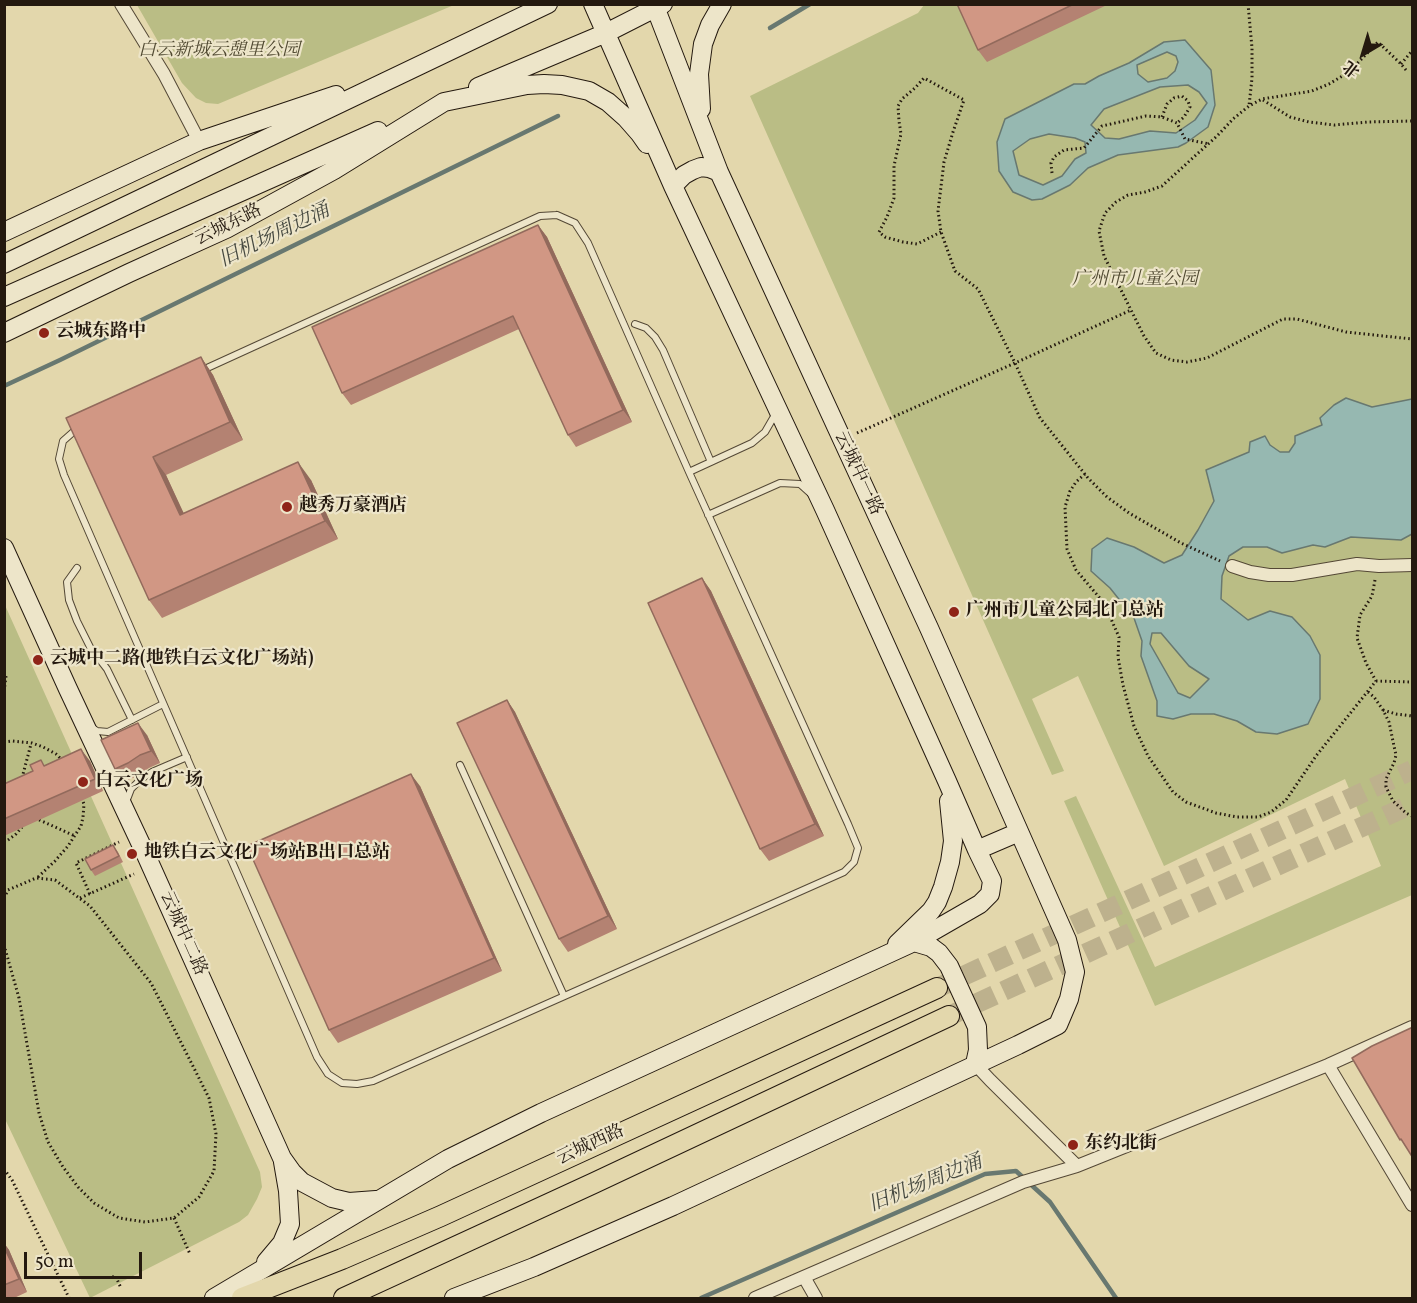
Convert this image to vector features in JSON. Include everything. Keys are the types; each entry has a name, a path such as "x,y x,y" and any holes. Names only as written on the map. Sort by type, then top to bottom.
{"main road":[{"path":"4,264 548,4"},
{"path":"214,1299 438,1164 483,1141 914,942 980,904 990,894 992,881 820,501 673,186 593,4"},
{"path":"701,126 699,74 703,44 710,25 722,4"},
{"name":"云城东路","path":"4,297 444,102 606,33 657,6"},
{"name":"云城中一路","path":"454,1299 534,1267 673,1206 1058,1025 1069,999 1075,972 1067,940 1019,832 719,172 657,6"},
{"path":"4,232 199,141 423,65"},
{"path":"444,102 544,84 562,85 588,91 608,102 626,118 640,134 673,186"},
{"name":"云城东路","path":"4,333 226,229 334,170 444,102"},
{"path":"673,186 684,175 700,167 719,172"},
{"name":"云城中二路","path":"4,548 282,1158"},
{"path":"883,957 931,911 943,887 953,841 947,781"},
{"path":"977,850 1019,832"},
{"path":"914,942 931,947 949,966 977,1027 978,1050 975,1064"},
{"name":"云城西路","path":"242,1299 342,1259 441,1215 937,988"},
{"name":"云城西路","path":"344,1299 949,1016"},
{"path":"282,1158 302,1182 332,1198 348,1202 381,1199"},
{"path":"256,1272 282,1243 290,1224 288,1191 282,1158"}],"street":[{"path":"121,4 164,74 199,141"},
{"path":"1232,566 1269,575 1292,575 1357,564 1379,567 1413,565"},
{"path":"754,1299 1023,1182 1077,1166 1328,1065 1413,1027"},
{"path":"975,1064 1077,1166"},
{"path":"1328,1065 1413,1205"},
{"path":"804,1277 816,1299"}],"lane":[{"path":"557,215 575,223 588,243 708,515 848,824 858,848 854,862 844,872 373,1081 357,1084 342,1083 328,1074 313,1047 64,475 59,459 63,441 80,426 540,216 557,215"},
{"path":"635,324 646,328 663,350 711,462"},
{"path":"689,472 752,443 765,432 777,409"},
{"path":"708,515 780,483 800,484 820,501"},
{"path":"77,568 67,582 69,600 90,647 107,669 132,720"},
{"path":"82,720 98,731 108,732 164,704"},
{"path":"124,808 131,789 141,779 187,757"},
{"path":"460,765 564,996"}],"path":[{"path":"1248,4 1252,48 1249,106"},
{"path":"1406,70 1378,42 1349,72 1329,84 1312,91 1262,99 1233,119 1162,186 1128,195 1116,202 1105,213 1099,231 1104,256 1144,336 1156,353 1171,360 1187,362 1207,358 1283,320 1297,319 1346,332 1413,339"},
{"path":"1401,64 1413,51"},
{"path":"941,232 917,244 885,237 879,232 894,198 894,166 901,134 898,106 902,99 924,78 964,100 944,162 938,211 941,232 955,271 978,289 1040,418 1085,474 1107,497 1129,513 1181,543 1232,566"},
{"path":"1162,117 1167,104 1174,98 1182,96 1188,101 1190,107 1177,123"},
{"path":"1262,99 1290,117 1309,122 1334,125 1413,121"},
{"path":"1052,172 1051,163 1054,157 1064,150 1084,148 1102,126 1146,116 1162,117 1177,123 1185,139 1209,144"},
{"path":"841,440 1131,310"},
{"path":"1085,474 1070,491 1065,507 1067,549 1076,570 1104,603 1115,625 1119,637 1118,657 1123,685 1134,726 1148,756 1173,792 1186,801 1216,813 1237,817 1258,816 1271,812 1286,800 1316,756 1376,681"},
{"path":"1376,681 1366,663 1357,638 1360,615 1372,596 1379,567"},
{"path":"4,672 6,676 4,692"},
{"path":"1376,681 1413,682"},
{"path":"1367,692 1374,697 1383,710 1392,734 1396,755 1386,779 1386,787 1393,801 1413,816"},
{"path":"1383,710 1413,716"},
{"path":"4,742 32,743 44,747 66,764"},
{"path":"21,782 32,743"},
{"path":"4,898 6,890 36,878 55,861 75,836 83,817 84,804 81,794"},
{"path":"27,815 75,836"},
{"path":"8,840 24,824"},
{"path":"90,894 76,863 119,842"},
{"path":"80,898 134,874"},
{"path":"4,945 19,998 39,1113 48,1142 63,1167 94,1203 119,1218 145,1222 174,1218 199,1197 214,1171 216,1134 209,1098 151,983 90,906 55,880 36,878"},
{"path":"4,1169 12,1180 69,1299"},
{"path":"174,1218 190,1254"},
{"path":"114,1277 115,1275 121,1288"}],"green space":[{"name":"白云新城云憩里公园","path":"137,5 454,5 218,104 206,103 196,98 182,83"},
{"name":"广州市儿童公园","path":"924,5 1412,5 1412,895 1155,1006 1064,801 1076,796 1155,967 1381,866 1345,779 1164,866 1078,676 1032,699 1064,771 1052,775 750,96 918,13"},
{"name":"白云文化广场","path":"4,603 260,1172 262,1187 248,1215 239,1222 90,1298 5,1119"}],"water":[{"path":"1185,40 1211,70 1215,105 1208,127 1178,147 1118,155 1088,168 1070,185 1042,199 1032,200 1013,192 999,171 997,142 1005,119 1074,84 1085,84 1129,63 1164,42","holes":["1167,52 1176,56 1178,62 1175,71 1167,78 1148,82 1138,74 1137,65","1188,85 1199,92 1207,103 1195,120 1176,133 1150,131 1119,139 1105,138 1091,125 1104,109 1160,87","1049,134 1075,138 1085,142 1086,153 1075,159 1062,176 1043,185 1019,175 1013,151 1030,139"]},
{"path":"1346,398 1372,407 1412,399 1412,534 1401,540 1351,537 1325,547 1313,545 1282,553 1267,547 1243,547 1229,556 1222,576 1221,599 1248,620 1270,611 1292,617 1310,636 1320,655 1320,699 1308,724 1277,734 1256,732 1237,721 1214,714 1191,714 1173,719 1157,716 1157,701 1141,656 1142,641 1134,618 1110,588 1091,571 1092,549 1107,538 1134,547 1164,563 1182,555 1214,501 1206,470 1249,452 1250,442 1265,436 1270,445 1280,452 1289,452 1295,443 1295,436 1322,425 1320,418","holes":["1152,633 1161,633 1189,666 1209,679 1190,698 1178,693 1150,644"]}],"building":[{"path":"957,4 1074,4 978,50"},
{"path":"538,225 623,410 568,435 513,316 342,393 312,327"},
{"name":"越秀万豪酒店","path":"201,357 230,422 153,457 180,515 298,462 325,521 149,600 66,418"},
{"path":"702,578 815,824 760,849 648,603"},
{"path":"507,700 608,916 559,939 457,723"},
{"path":"138,723 151,751 115,769 101,740"},
{"path":"81,749 95,779 4,819 4,784 33,771 30,765 41,760 44,766"},
{"path":"411,774 494,958 329,1030 247,846"},
{"path":"113,845 119,856 91,870 85,859"},
{"path":"1413,1027 1413,1158 1352,1058"},
{"path":"4,1247 19,1279 4,1285"}],"waterway":[{"name":"旧机场周边涌","path":"770,28 810,4"},
{"name":"旧机场周边涌","path":"4,386 558,116"},
{"name":"旧机场周边涌","path":"701,1298 985,1174 1016,1171 1050,1202 1116,1298"}],"tunnel":[{"path":"937,988 1412,770"},
{"path":"949,1016 1412,804"}],"place":[{"name":"云城东路中","path":"44,333"},
{"name":"越秀万豪酒店","path":"287,507"},
{"name":"广州市儿童公园北门总站","path":"954,612"},
{"name":"云城中二路(地铁白云文化广场站)","path":"38,660"},
{"name":"白云文化广场","path":"83,782"},
{"name":"地铁白云文化广场站B出口总站","path":"132,854"},
{"name":"东约北街","path":"1073,1145"}]}
